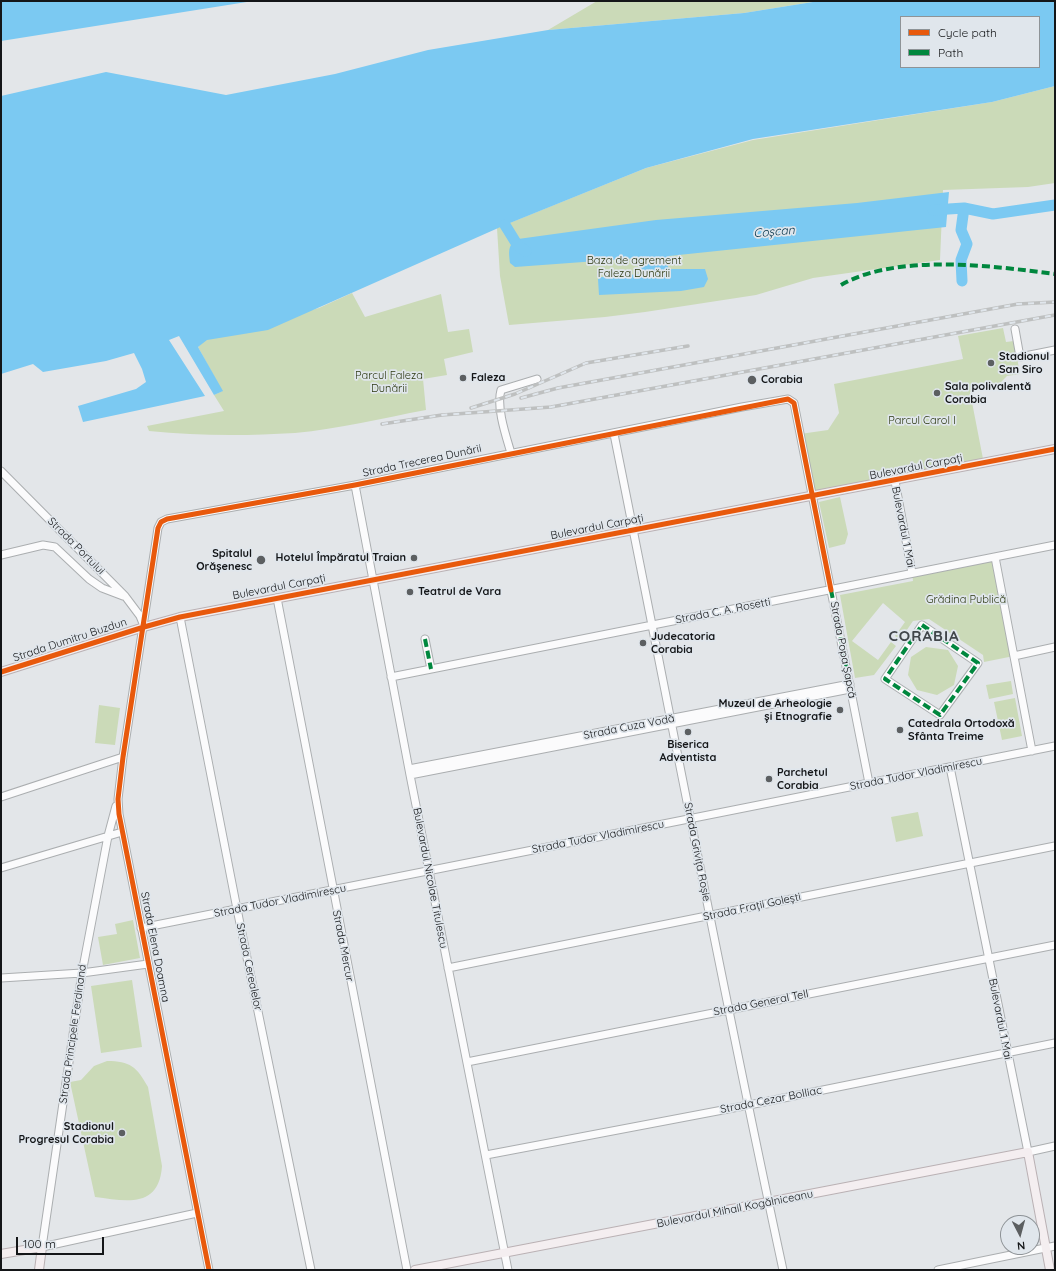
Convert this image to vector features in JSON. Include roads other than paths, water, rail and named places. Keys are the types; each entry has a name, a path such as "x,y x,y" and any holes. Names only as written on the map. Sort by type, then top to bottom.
{"main road":[{"name":"Bulevardul Carpați","path":"144,627 180,617 373,579 813,497 1055,449"},
{"name":"Strada Dumitru Buzdun","path":"1,672 144,627"},
{"name":"Bulevardul Mihail Kogălniceanu","path":"415,1270 1028,1152"},
{"name":"Bulevardul 1 Mai","path":"1028,1152 1050,1270"},
{"path":"1,1254 42,1248"},
{"name":"Strada Principele Ferdinand","path":"39,1270 42,1248"}],"street":[{"path":"1015,329 1020,357 1055,350"},
{"path":"511,453 502,419 499,396 501,390 537,379"},
{"name":"Strada Trecerea Dunării","path":"144,627 158,528 161,522 167,519 355,485 742,407 788,399 792,400"},
{"name":"Strada Popa Șapcă","path":"792,400 794,403 813,497 869,783"},
{"name":"Strada Grivița Roșie","path":"614,434 728,1010 783,1270"},
{"name":"Strada Portului","path":"1,471 126,596 140,616 144,627"},
{"name":"Bulevardul 1 Mai","path":"895,481 912,573"},
{"name":"Bulevardul Nicolae Titulescu","path":"355,485 391,677 508,1270"},
{"path":"1,555 43,545 49,545 56,548 89,579 102,588 126,596"},
{"name":"Strada C. A. Rosetti","path":"391,677 1055,545"},
{"path":"995,557 1032,751"},
{"name":"Strada Mercur","path":"277,598 332,891 407,1270"},
{"name":"Strada Cerealelor","path":"180,617 237,910 311,1270"},
{"path":"922,625 978,663 940,715 885,679 922,625"},
{"name":"Strada Elena Doamna","path":"144,627 118,799 122,832 209,1270"},
{"path":"425,639 430,669"},
{"path":"1014,656 1055,647"},
{"name":"Strada Cuza Vodă","path":"410,772 850,686"},
{"name":"Strada Tudor Vladimirescu","path":"141,928 1055,746"},
{"path":"1,797 124,758"},
{"name":"Bulevardul 1 Mai","path":"950,767 1028,1152"},
{"name":"Strada Principele Ferdinand","path":"42,1248 82,974 108,836 118,799"},
{"path":"1,868 122,832"},
{"name":"Strada Frații Golești","path":"448,968 1055,846"},
{"name":"Strada General Tell","path":"467,1062 1055,945"},
{"path":"1,978 82,974 148,964"},
{"name":"Strada Cezar Bolliac","path":"486,1155 749,1105 1055,1043"},
{"name":"Bulevardul Mihail Kogălniceanu","path":"1028,1152 1055,1146"},
{"path":"42,1248 197,1213"},
{"path":"938,1270 1055,1246"}],"water":[{"path":"1,1 253,1 1,41"},
{"path":"819,1 1055,1 1055,86 992,102 753,139 646,168 505,225 268,330 207,340 198,347 223,391 214,395 179,336 169,340 205,396 83,422 78,406 136,389 146,382 142,369 134,353 106,361 43,372 33,364 1,374 1,96 106,72 226,95 335,74 428,50 548,30 744,13"},
{"path":"949,192 946,227 669,256 667,264 669,269 705,269 708,279 704,287 681,291 599,295 598,279 601,277 640,274 641,264 638,258 515,267 510,263 510,246 518,239 656,220 857,203"}],"waterway":[{"name":"Coșcan","path":"933,210 964,208 993,214 1055,205"},
{"path":"962,281 961,260 967,244 961,230 964,208"},
{"name":"Coșcan","path":"505,225 518,246 526,251"}],"railway":[{"path":"521,398 558,388 1018,304 1055,302"},
{"path":"382,424 442,415 551,407 1055,315"},
{"path":"471,408 515,394 586,363 688,346"}],"place":[{"name":"Stadionul San Siro","path":"991,363"},
{"name":"Faleza","path":"463,378"},
{"name":"Corabia","path":"752,380"},
{"name":"Sala polivalentă Corabia","path":"937,393"},
{"name":"Hotelul Împăratul Traian","path":"414,558"},
{"name":"Spitalul Orășenesc","path":"261,560"},
{"name":"Teatrul de Vara","path":"410,592"},
{"name":"Judecatoria Corabia","path":"643,643"},
{"name":"Muzeul de Arheologie și Etnografie","path":"840,710"},
{"name":"Catedrala Ortodoxă Sfânta Treime","path":"900,730"},
{"name":"Biserica Adventista","path":"688,732"},
{"name":"Parchetul Corabia","path":"769,779"},
{"name":"Stadionul Progresul Corabia","path":"122,1133"}],"district":[{"name":"CORABIA","path":"924,636"}],"park label":[{"name":"Baza de agrement Faleza Dunării","path":"634,267"},
{"name":"Parcul Faleza Dunării","path":"389,382"},
{"name":"Parcul Carol I","path":"922,421"},
{"name":"Grădina Publică","path":"966,600"}]}
